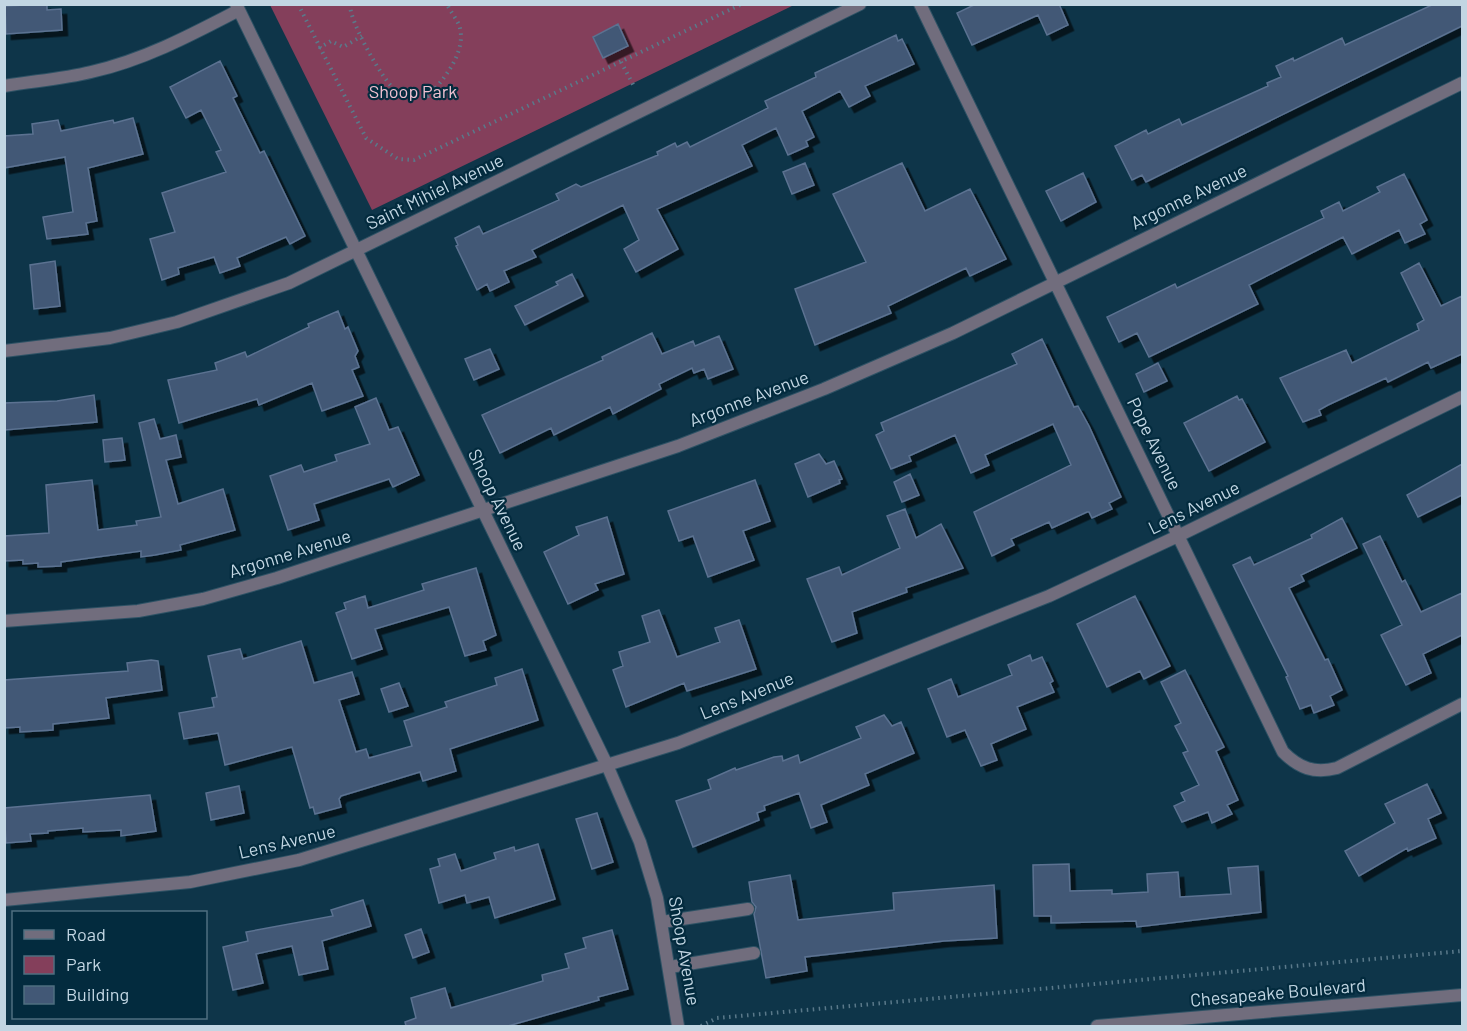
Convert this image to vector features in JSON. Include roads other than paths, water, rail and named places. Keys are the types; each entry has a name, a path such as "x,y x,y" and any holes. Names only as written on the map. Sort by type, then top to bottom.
{"street":[{"name":"Saint Mihiel Avenue","path":"4,351 110,338 177,322 289,283 860,4"},
{"name":"Pope Avenue","path":"920,4 1283,752 1294,763 1309,770 1325,771 1337,768 1462,704"},
{"name":"Shoop Avenue","path":"238,7 607,765 640,842 662,922 678,1026"},
{"path":"4,86 91,72 132,60 181,41 238,7"},
{"name":"Argonne Avenue","path":"4,621 138,610 203,599 277,578 678,446 813,393 953,333 1462,83"},
{"name":"Lens Avenue","path":"4,900 190,882 299,860 678,743 1049,596 1178,536 1462,397"},
{"path":"662,922 748,909"},
{"path":"670,967 754,953"},
{"name":"Chesapeake Boulevard","path":"1097,1026 1462,995"}],"park label":[{"name":"Shoop Park","path":"413,92"}]}
